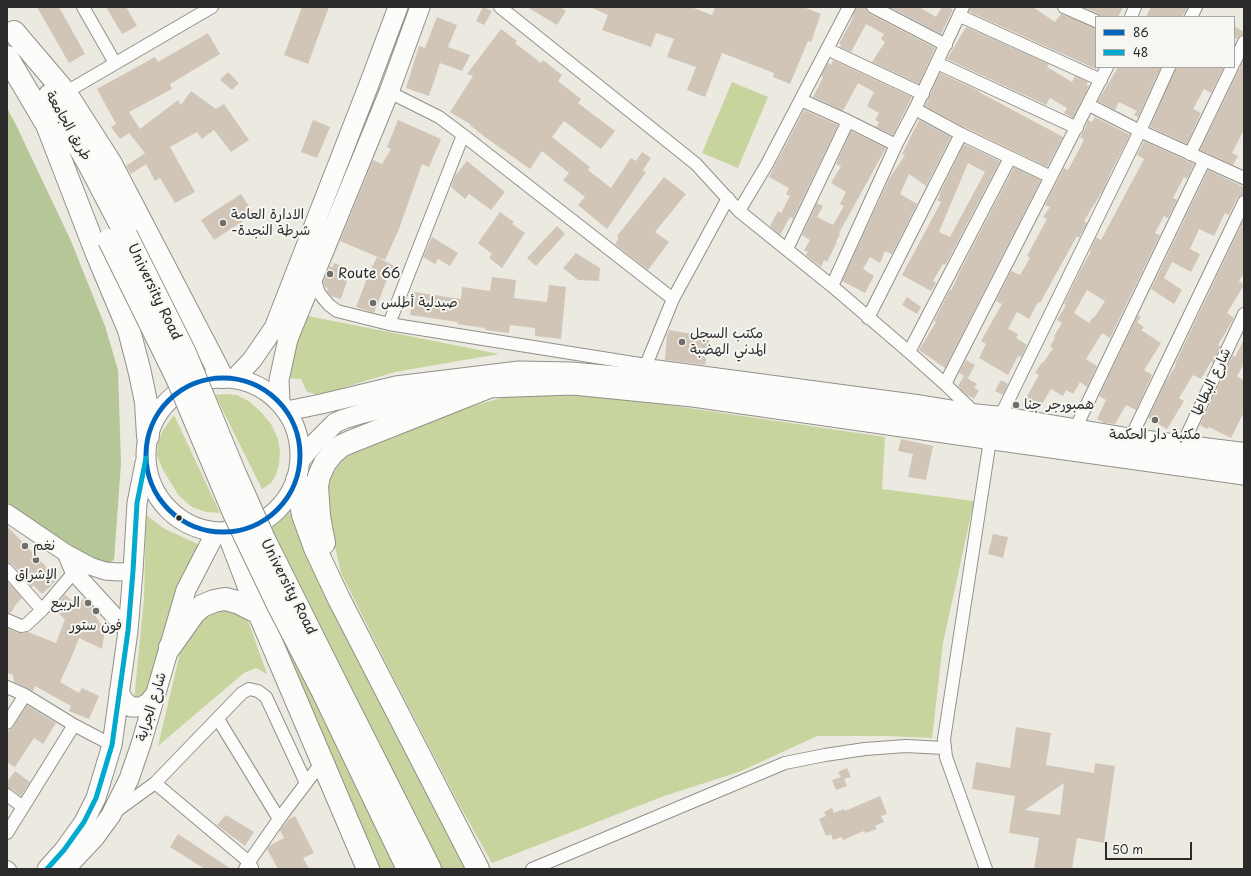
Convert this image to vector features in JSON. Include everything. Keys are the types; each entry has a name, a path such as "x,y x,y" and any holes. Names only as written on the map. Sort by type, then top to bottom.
{"highway":[{"path":"11,25 59,96 111,164 228,378"},
{"name":"طريق الجامعة","path":"7,57 76,174 118,237"},
{"name":"طريق الجامعة","path":"59,96 90,166 118,237"},
{"path":"46,122 97,254 129,330 146,402 148,436"},
{"name":"University Road","path":"118,237 237,520 278,605 330,689 430,869"},
{"path":"339,598 327,558 319,516 319,476 325,463 333,452 341,446 486,388"},
{"path":"299,470 305,522 315,548 339,598 478,869"},
{"path":"222,532 259,613 368,869"},
{"path":"170,648 194,613 202,606 214,600 225,599 237,602 259,613"},
{"name":"University Road","path":"330,689 408,869"}],"main road":[{"path":"228,378 252,360 274,328 398,7"},
{"path":"299,470 300,442 295,426 284,406 279,380 288,339 389,92 420,7"},
{"path":"1243,450 1183,447 971,416 958,422 889,410 694,390 573,385 486,388 407,402 344,419 335,423 326,432 299,470 286,500 270,517 250,528 222,532 195,527 175,516 160,499 150,480 146,458 148,436 158,413 175,394 197,382 228,378 252,383 267,391 284,406 321,404 396,386 519,371 571,372 630,376 694,390 990,440 1244,475"},
{"name":"شارع الجرابة","path":"47,869 64,850 84,822 96,798 112,745 128,631 134,571 137,503 146,458"},
{"name":"شارع الجرابة","path":"65,869 95,836 111,815 128,779 141,744 186,590 222,532"},
{"path":"119,692 124,701 132,707 141,707 148,703 155,695"}],"street":[{"path":"83,7 115,63"},
{"path":"59,96 212,7"},
{"path":"500,7 696,164 739,211 832,286 945,384 971,416"},
{"path":"739,211 767,164 849,7"},
{"path":"873,7 946,45"},
{"path":"1064,7 1095,21"},
{"path":"1192,16 1196,7"},
{"path":"832,286 896,145 923,94 961,12 1101,80"},
{"path":"1235,61 1244,42"},
{"path":"827,49 923,94"},
{"path":"937,63 1077,128"},
{"path":"945,384 1089,105 1107,68"},
{"path":"1002,413 1140,130 1169,68"},
{"path":"1190,154 1232,68"},
{"path":"389,92 439,117 673,299"},
{"path":"801,100 896,145"},
{"path":"1089,105 1204,161 1243,174"},
{"path":"915,109 960,134 1051,177"},
{"path":"787,250 848,121"},
{"path":"868,318 960,134"},
{"path":"389,324 463,135"},
{"path":"909,352 1010,158"},
{"path":"1077,425 1204,161"},
{"path":"630,376 646,365 673,299 728,198"},
{"path":"1132,435 1244,202"},
{"path":"315,272 316,284 319,293 329,305 337,311 389,324 646,365 917,401 971,416 1002,413 1132,435 1183,447"},
{"name":"شارع البطاطا","path":"1183,447 1244,314"},
{"path":"986,869 944,748 945,731 990,440"},
{"path":"7,512 66,553 90,566 105,571 134,571"},
{"path":"66,553 74,572 128,631"},
{"path":"7,570 42,610"},
{"path":"7,620 21,626 26,625 42,610 74,572"},
{"path":"7,687 24,695 74,725 112,745"},
{"path":"111,815 155,784 242,693 249,689 258,691 266,697 306,783"},
{"path":"7,723 24,695"},
{"path":"218,719 279,819"},
{"path":"7,833 74,725"},
{"path":"532,869 785,763 865,749 906,746 944,748"},
{"path":"155,784 249,867 279,819 322,762"},
{"path":"7,795 23,807"}],"green space":[{"path":"732,82 768,97 738,168 702,153"},
{"path":"7,108 71,241 105,326 118,370 121,463 114,560 105,565 96,562 7,504"},
{"path":"303,315 499,354 395,372 319,395 307,392 301,379 286,378"},
{"path":"537,392 614,397 885,437 882,489 974,501 943,643 932,738 817,736 739,772 664,796 492,863 460,806 341,573 330,525 325,484 345,457 455,411 505,397"},
{"path":"215,395 237,395 250,402 271,424 278,439 280,452 276,475 271,483 262,489"},
{"path":"174,415 220,513 206,512 192,507 179,496 163,470 157,455 158,442 163,430"},
{"path":"288,510 472,869 435,869 269,526"},
{"path":"146,515 165,529 202,546 182,578 143,700 134,700 144,599"},
{"path":"245,542 399,869 375,869 284,653"},
{"path":"199,609 244,609 267,674 256,668 244,673 158,746 185,632"}],"building":[{"path":"37,7 59,7 85,54 69,63"},
{"path":"106,7 126,7 137,26 122,34"},
{"path":"302,7 329,7 308,64 284,55"},
{"path":"483,7 492,11 484,25 476,21"},
{"path":"527,7 560,7 566,11 557,25"},
{"path":"590,7 691,7 712,15 715,7 803,7 821,14 811,42 808,41 790,84 773,77 774,73 722,53 705,97 687,90 696,67 667,57 674,39 656,33 651,47 602,30 608,15"},
{"path":"856,7 866,7 870,14 935,48 919,84 872,62 885,42 881,39 884,34 866,24 851,52 840,47 841,45 839,44 853,18"},
{"path":"889,7 919,7 936,17 942,7 949,7 953,10 941,34"},
{"path":"970,7 1033,7 1055,22 1061,14 1095,28 1096,69 974,14 969,11"},
{"path":"1083,7 1123,7 1118,16 1101,16"},
{"path":"1151,7 1188,7 1183,16 1146,16"},
{"path":"437,17 457,25 448,47 470,55 462,71 440,63 429,96 406,88 419,46 425,48"},
{"path":"966,27 1049,64 1047,67 1072,82 1075,76 1088,82 1086,85 1089,86 1073,118 1064,113 1067,108 1050,98 1046,105 947,59"},
{"path":"1235,27 1244,32 1244,35 1237,39 1235,38"},
{"path":"501,29 517,41 515,43 541,63 543,60 562,75 558,81 581,99 578,103 615,131 601,149 564,121 552,137 590,167 588,170 611,188 631,158 636,161 642,152 651,158 643,170 646,172 607,229 578,205 585,197 563,180 569,173 542,151 530,169 485,137 470,124 450,112 473,76 467,74"},
{"path":"208,33 220,54 170,84 172,89 129,112 140,129 178,100 181,105 191,91 216,109 224,104 249,140 231,152 214,130 202,139 197,132 170,147 195,192 175,203 160,178 155,181 146,164 131,174 126,166 145,153 129,133 120,139 111,127 116,124 97,89 155,57 158,62"},
{"path":"1244,59 1244,130 1232,153 1238,156 1233,165 1200,150"},
{"path":"833,60 912,97 893,135 876,127 879,122 875,120 879,113 867,106 874,92 858,83 843,111 813,97 828,63 831,65"},
{"path":"1117,68 1161,68 1138,117 1134,115 1137,111 1119,102 1115,110 1098,101"},
{"path":"1176,68 1224,68 1211,93 1204,89 1193,109 1201,113 1187,144 1150,127"},
{"path":"228,72 239,83 232,90 220,80"},
{"path":"940,73 979,91 1063,137 1047,167 964,127 925,106"},
{"path":"804,110 838,125 793,219 790,217 780,235 770,226 778,211 781,213 790,196 786,194 789,188 769,177"},
{"path":"1095,117 1130,135 1103,190 1084,221 1087,223 1079,238 1077,236 1040,303 1038,302 1029,319 1017,312 1008,329 1018,334 1016,338 1027,345 1021,357 1018,356 1008,375 979,358 986,344 981,341 1002,304 996,301 1011,271 1020,275 1030,258 1027,256 1047,219 1043,217 1050,207 1045,205 1064,168 1068,170 1084,140 1080,137 1088,120 1092,122"},
{"path":"313,120 330,127 317,158 301,152"},
{"path":"398,120 441,139 429,167 422,164 399,229 385,260 340,241 373,160 382,164 391,149 387,147"},
{"path":"919,120 951,137 926,186 909,174 900,194 917,204 892,254 885,251 880,263 870,257 863,269 874,276 865,293 842,281 889,179 905,155 902,154"},
{"path":"851,131 886,148 839,233 837,242 827,262 824,260 821,267 806,255 808,252 804,250 810,240 802,235 817,203 823,206 817,217 833,225 844,206 840,204 846,192 831,183 841,166 836,164"},
{"path":"1144,141 1194,164 1187,179 1184,177 1173,198 1177,200 1168,218 1164,216 1155,233 1160,235 1110,338 1102,333 1086,359 1097,366 1087,387 1080,382 1073,394 1066,390 1063,396 1051,389 1038,411 1033,411 1022,405 1039,375 1035,373 1053,348 1050,346 1062,323 1057,320 1066,305 1064,304 1082,267 1091,252 1090,251 1096,237 1101,240 1144,159 1137,155","holes":["1087,290 1105,301 1089,323 1074,313"]},
{"path":"964,144 1000,161 947,262 945,265 943,264 933,281 936,283 931,291 902,275 941,202 937,200 940,196 939,195","holes":["968,163 985,172 950,237 939,232"]},
{"path":"467,161 505,192 491,210 469,194 465,199 451,187 455,176"},
{"path":"1014,167 1041,180 945,368 919,350 936,322 934,321 950,290 951,291"},
{"path":"1208,170 1244,187 1244,195 1237,198 1229,215 1225,213 1214,236 1199,229 1190,249 1200,254 1191,272 1172,262 1164,278 1182,290 1174,304 1151,289"},
{"path":"664,177 686,194 655,232 669,242 648,270 615,244 619,238 617,236"},
{"path":"241,194 254,214 214,240 201,220"},
{"path":"500,212 514,222 512,224 525,233 502,268 489,258 492,254 478,243"},
{"path":"1244,219 1244,273 1239,281 1244,285 1227,313 1234,318 1218,345 1221,346 1213,363 1211,362 1201,379 1193,375 1179,398 1184,401 1167,429 1148,418 1166,381 1176,365 1175,364"},
{"path":"557,226 565,234 536,266 527,258"},
{"path":"432,237 458,253 450,266 438,259 435,264 423,257"},
{"path":"576,253 600,268 599,281 578,280 563,268"},
{"path":"377,257 394,266 387,279 374,313 356,307"},
{"path":"334,263 351,269 341,299 331,296 327,291 328,288 325,287 323,282 330,266 333,267"},
{"path":"492,277 516,280 514,298 547,302 549,285 566,287 561,339 535,336 535,328 510,325 509,333 457,324 458,322 410,315 414,292 461,299 462,287 490,291"},
{"path":"907,297 921,307 917,314 902,305"},
{"path":"1138,315 1141,317 1137,322 1144,327 1141,330 1161,343 1144,370 1152,375 1136,410 1126,405 1115,424 1105,423 1097,419 1106,400 1099,396"},
{"path":"669,330 710,337 705,365 665,360 667,335"},
{"path":"1244,339 1244,364 1237,376 1244,381 1244,412 1231,438 1209,427 1207,429 1200,425 1233,355 1235,357"},
{"path":"966,360 975,365 968,378 959,373"},
{"path":"964,376 977,384 974,388 979,390 974,399 967,395 958,386"},
{"path":"1001,380 1008,384 1003,395 995,391"},
{"path":"901,439 933,446 926,480 908,477 913,454 898,451"},
{"path":"7,526 58,579 42,594 33,585 32,587 13,565 7,563"},
{"path":"993,534 1008,537 1003,558 988,554"},
{"path":"7,581 22,598 16,604 11,613 7,613"},
{"path":"65,595 78,605 83,599 97,612 96,617 105,630 102,649 79,638 60,682 79,693 82,688 99,696 89,719 69,711 71,706 35,686 33,691 14,682 13,675 7,673 7,628 18,633 28,632 56,643 65,619 52,609"},
{"path":"27,705 56,723 43,744 34,738 15,767 7,762 7,733 13,727"},
{"path":"1016,727 1051,733 1046,765 1094,773 1095,763 1115,766 1104,843 1077,838 1072,869 1034,869 1039,838 1009,833 1015,796 972,789 976,762 1010,768","holes":["1064,783 1060,815 1025,810"]},
{"path":"847,768 851,777 844,779 847,786 836,790 832,780 841,777 838,772"},
{"path":"15,771 30,782 21,796 12,789 7,788 7,782"},
{"path":"880,796 887,814 881,816 884,822 875,826 877,829 866,833 864,831 843,840 841,837 833,840 831,834 826,836 819,819 826,816 824,812 832,808 834,813 844,809 845,811"},
{"path":"226,815 254,832 245,846 217,825"},
{"path":"295,816 314,853 303,858 309,869 278,869 267,849 269,846 284,838 280,830 289,819"},
{"path":"178,834 231,869 205,869 170,847"}],"transit line":[{"name":"86","path":"215,378 231,378 253,384 278,400 294,425 299,440 300,455 299,470 294,485 278,510 266,519 245,529 231,532 215,532 201,529 187,523 174,515 163,504 149,477 146,463 146,447 149,433 155,419 163,406 174,395 201,381 215,378"},
{"name":"48","path":"47,869 64,850 84,822 96,798 112,745 128,631 137,503 146,458"}],"place":[{"name":"الادارة العامة -شرطة النجدة","path":"223,223"},
{"name":"Route 66","path":"330,274"},
{"name":"صيدلية أطلس","path":"373,303"},
{"name":"مكتب السجل المدني الهضبة","path":"682,342"},
{"name":"همبورجر جنا","path":"1016,405"},
{"name":"مكتبة دار الحكمة","path":"1155,420"},
{"name":"نغم","path":"25,546"},
{"name":"الإشراق","path":"36,560"},
{"name":"الربيع","path":"88,603"},
{"name":"فون ستور","path":"96,611"}]}
